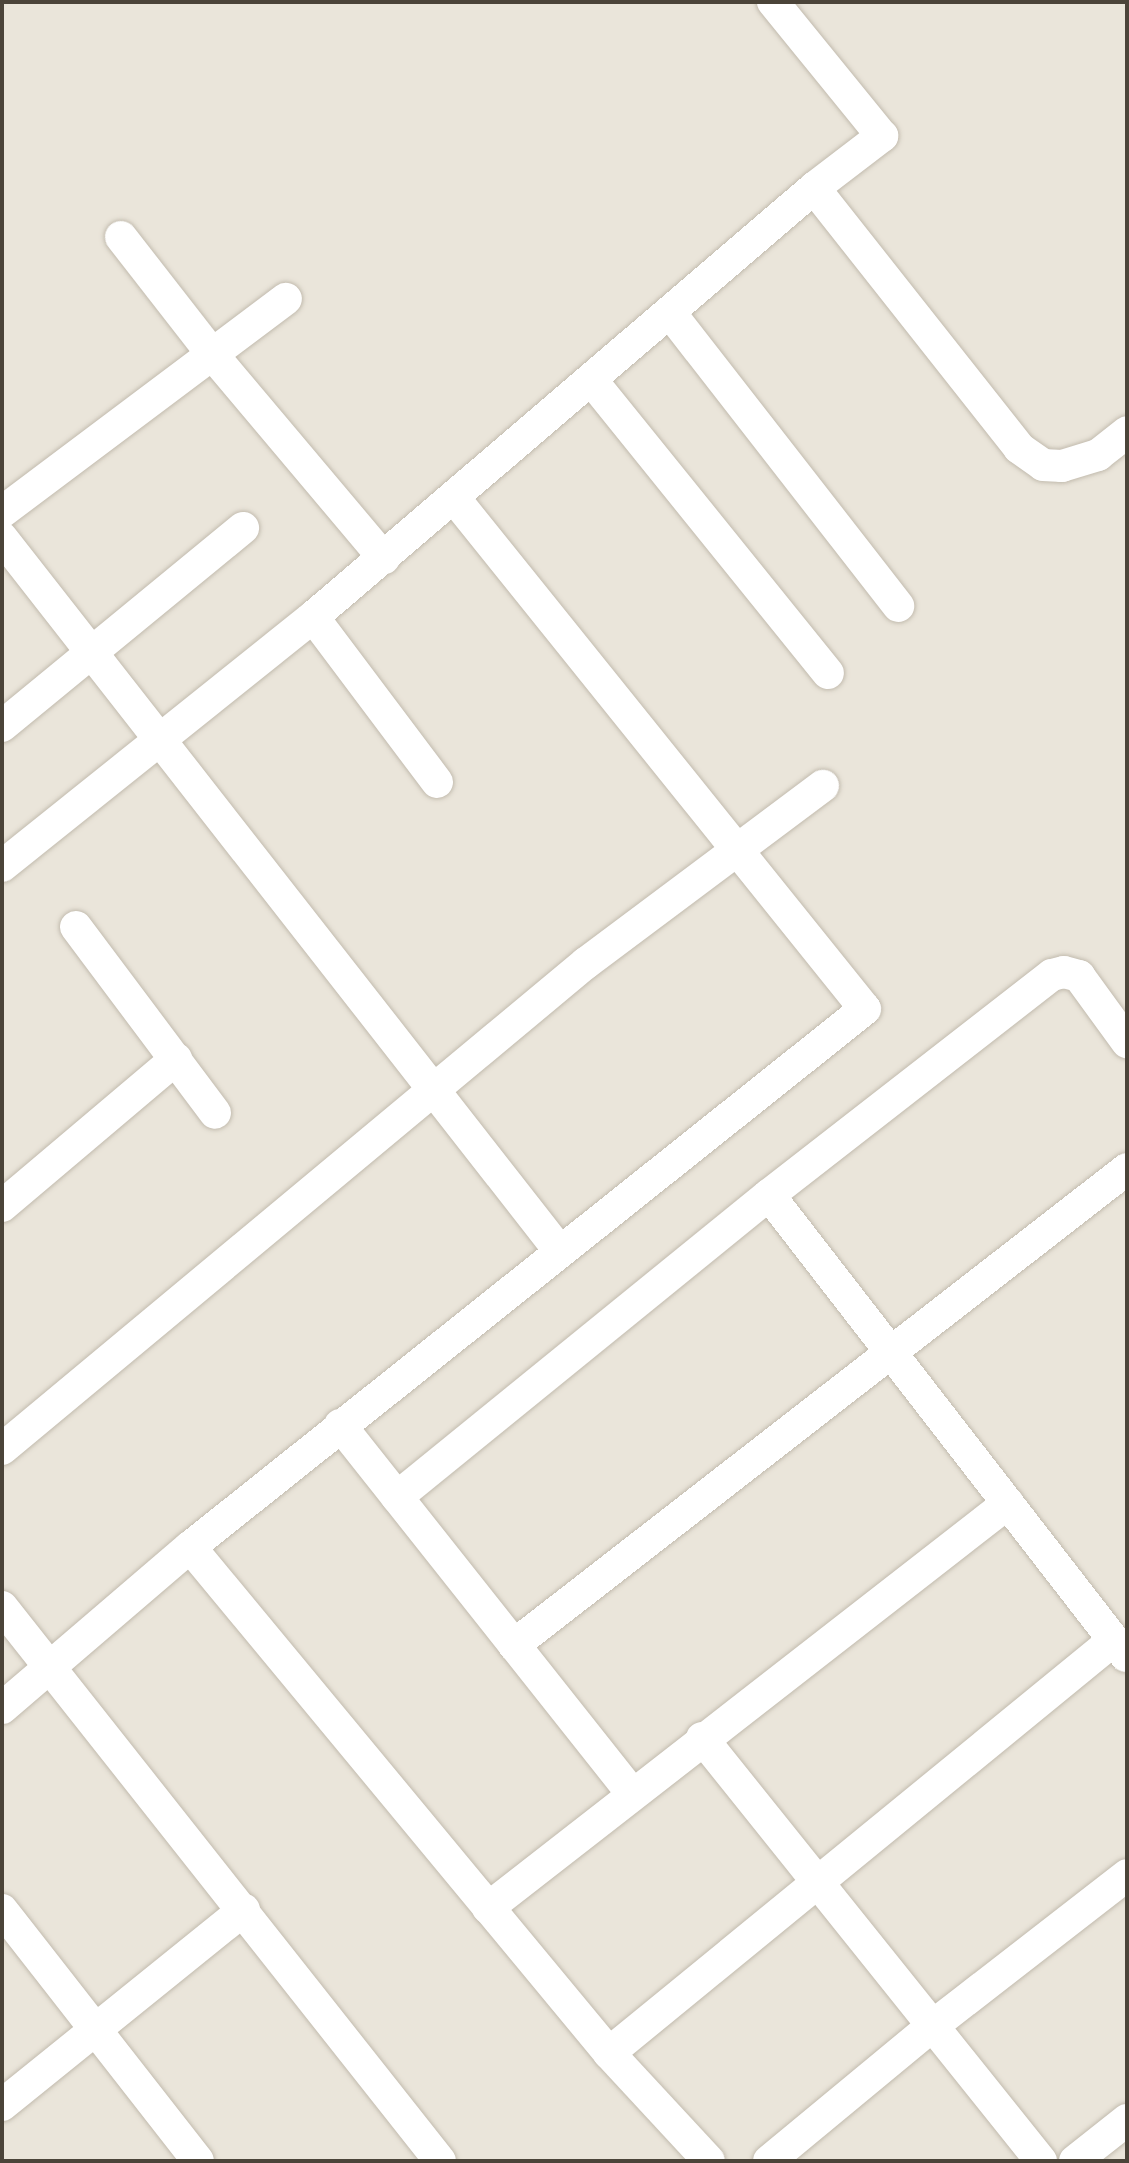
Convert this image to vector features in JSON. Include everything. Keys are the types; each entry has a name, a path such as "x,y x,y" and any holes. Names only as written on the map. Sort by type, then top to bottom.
{"street":[{"path":"2,866 313,617 593,382 814,188 882,136 774,2"},
{"path":"814,188 1019,448 1043,465 1062,466 1098,455 1127,432"},
{"path":"121,237 212,354 384,558"},
{"path":"2,512 286,299"},
{"path":"671,314 898,606"},
{"path":"593,382 828,673"},
{"path":"2,1708 190,1547 340,1425 558,1250 722,1126 865,1009 455,499"},
{"path":"2,726 94,654 243,528"},
{"path":"2,538 162,738 431,1090 558,1250"},
{"path":"313,617 437,782"},
{"path":"2,1449 586,963 823,786"},
{"path":"76,927 215,1114"},
{"path":"397,1497 769,1195 1052,975 1065,972 1079,976 1127,1042"},
{"path":"5,1196 176,1059"},
{"path":"514,1645 1127,1169"},
{"path":"609,2053 814,1884 1121,1649 769,1195"},
{"path":"340,1425 632,1794"},
{"path":"488,1908 702,1738 1008,1503"},
{"path":"190,1547 609,2053 709,2161"},
{"path":"2,1607 52,1666 440,2161"},
{"path":"702,1738 814,1884 1041,2161"},
{"path":"769,2161 930,2028 1127,1875"},
{"path":"2,1910 198,2161"},
{"path":"2,2105 244,1910"},
{"path":"1075,2161 1127,2119"}],"shaded area":[{"path":"2,2 1127,2 1127,2161 2,2161"}]}
